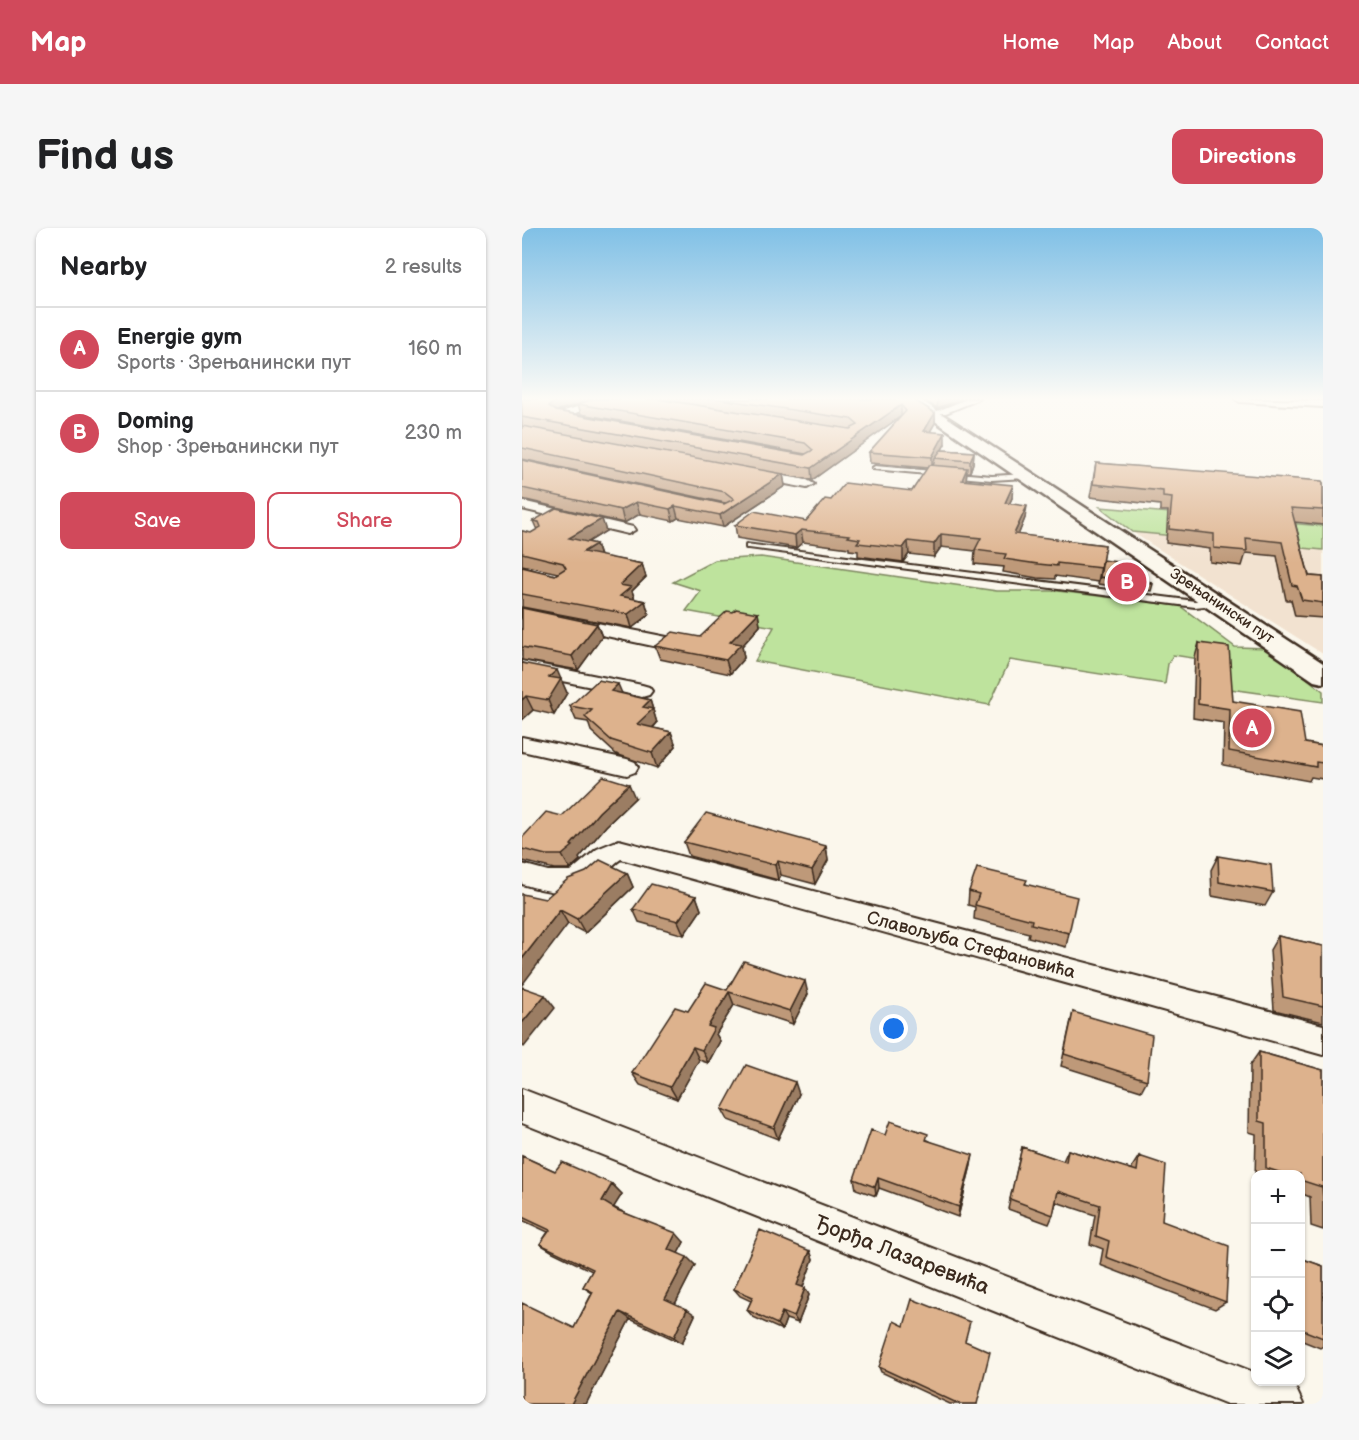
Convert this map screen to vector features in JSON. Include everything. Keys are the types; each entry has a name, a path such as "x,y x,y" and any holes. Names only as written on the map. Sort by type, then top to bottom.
{"main road":[{"name":"Зрењанински пут","path":"993,454 1323,675"},
{"name":"Зрењанински пут","path":"1008,454 1323,660"}],"street":[{"path":"738,471 807,484"},
{"path":"522,506 628,530"},
{"path":"522,613 667,643"},
{"path":"522,667 642,691"},
{"path":"522,744 627,767"},
{"name":"Славољуба Стефановића","path":"522,874 556,883 572,881 587,874 607,854 619,849 1323,1040"},
{"name":"Ђорђа Лазаревића","path":"522,1106 1281,1404"}],"lane":[{"path":"875,468 992,478 1026,476"},
{"path":"749,546 1195,604 1215,602"}],"shaded area":[{"path":"1132,532 1323,550 1323,654"}],"green space":[{"path":"1100,507 1323,526 1323,550 1132,532"},
{"path":"761,557 997,591 1058,591 1180,606 1235,647 1268,648 1323,691 1323,702 1216,687 1213,661 1173,655 1168,664 1165,684 1010,660 989,705 755,661 774,627 686,611 701,591 673,582 715,560"}],"building":[{"path":"549,454 674,454 783,474 720,515 675,506 670,509 636,502 621,510 522,488 522,460 724,504 734,499 725,492"},
{"path":"731,454 831,454 811,468"},
{"path":"893,454 934,454 932,457"},
{"path":"938,454 973,454 970,461 935,458"},
{"path":"1096,463 1322,481 1323,510 1291,508 1309,576 1323,577 1323,603 1302,600 1297,586 1292,585 1282,542 1246,538 1247,551 1214,548 1214,534 1169,529 1172,498 1163,497 1163,491 1093,484"},
{"path":"929,465 967,468 962,480 1013,485 1005,503 1027,506 1014,534 1105,545 1101,568 1057,563 1057,566 1004,559 1006,554 975,550 981,538 941,534 934,544 908,541 903,548 857,543 860,539 848,537 850,535 801,530 795,535 735,525 754,511 806,521 825,499 831,500 845,483 912,491"},
{"path":"556,508 602,519 569,538 596,544 583,552 642,564 620,585 631,587 620,596 645,601 628,614 522,594 522,567 555,575 566,568 563,563 522,553 522,531 531,533 541,527 539,522 533,521"},
{"path":"1103,560 1124,563 1153,584 1100,577"},
{"path":"522,608 597,624 572,656 522,647"},
{"path":"736,609 758,613 730,642 741,644 726,660 655,646 673,632 700,637 727,611 733,612"},
{"path":"1199,643 1229,647 1233,701 1300,712 1305,743 1323,746 1323,763 1316,762 1316,767 1229,751 1230,709 1198,704"},
{"path":"522,663 557,670 549,677 561,679 548,700 526,696 522,700"},
{"path":"598,680 618,684 611,691 650,700 643,707 653,709 637,724 671,732 652,753 611,740 585,717 592,710 570,706"},
{"path":"603,776 629,784 599,812 571,845 573,846 562,855 546,855 522,849 522,838 546,812 562,816"},
{"path":"706,813 826,846 812,870 778,861 775,865 684,842"},
{"path":"1218,856 1271,865 1273,892 1219,882"},
{"path":"600,860 627,873 577,919 560,910 522,959 522,894 545,899 568,879 586,872"},
{"path":"977,868 1027,880 1025,884 1077,897 1069,933 1031,924 1032,920 975,905 979,894 969,891"},
{"path":"651,884 696,896 678,921 633,909"},
{"path":"1278,936 1323,946 1323,1006 1283,997"},
{"path":"744,961 805,981 790,1011 729,992 708,1026 714,1028 702,1050 693,1047 670,1087 632,1073 675,1007 688,1011 706,983 727,990"},
{"path":"522,987 545,995 522,1023"},
{"path":"1073,1012 1152,1035 1147,1080 1064,1054"},
{"path":"1259,1052 1323,1070 1323,1200 1322,1187 1305,1182 1305,1170 1266,1168 1266,1123 1259,1121"},
{"path":"746,1065 795,1082 774,1128 722,1109"},
{"path":"890,1121 928,1134 926,1140 973,1155 959,1207 878,1178 875,1187 854,1179 871,1130 885,1135"},
{"path":"1022,1147 1066,1162 1068,1150 1137,1171 1139,1156 1166,1165 1162,1221 1229,1246 1226,1302 1106,1257 1109,1241 1096,1236 1100,1205 1058,1191 1053,1215 1010,1199"},
{"path":"522,1156 555,1171 562,1162 612,1184 602,1201 617,1210 676,1233 668,1249 687,1257 665,1299 687,1309 674,1337 620,1312 571,1404 522,1404 522,1303 574,1328 593,1292 583,1287 593,1269 540,1244 550,1230 522,1217"},
{"path":"760,1230 810,1251 797,1285 805,1288 794,1317 782,1312 777,1324 747,1310 753,1297 734,1289"},
{"path":"1305,1260 1323,1266 1323,1338 1305,1331"},
{"path":"912,1299 970,1322 965,1341 990,1352 977,1404 959,1404 879,1367 894,1321 904,1326"}],"place":[{"name":"Doming","path":"1127,582"},
{"name":"Energie gym","path":"1252,728"}]}
